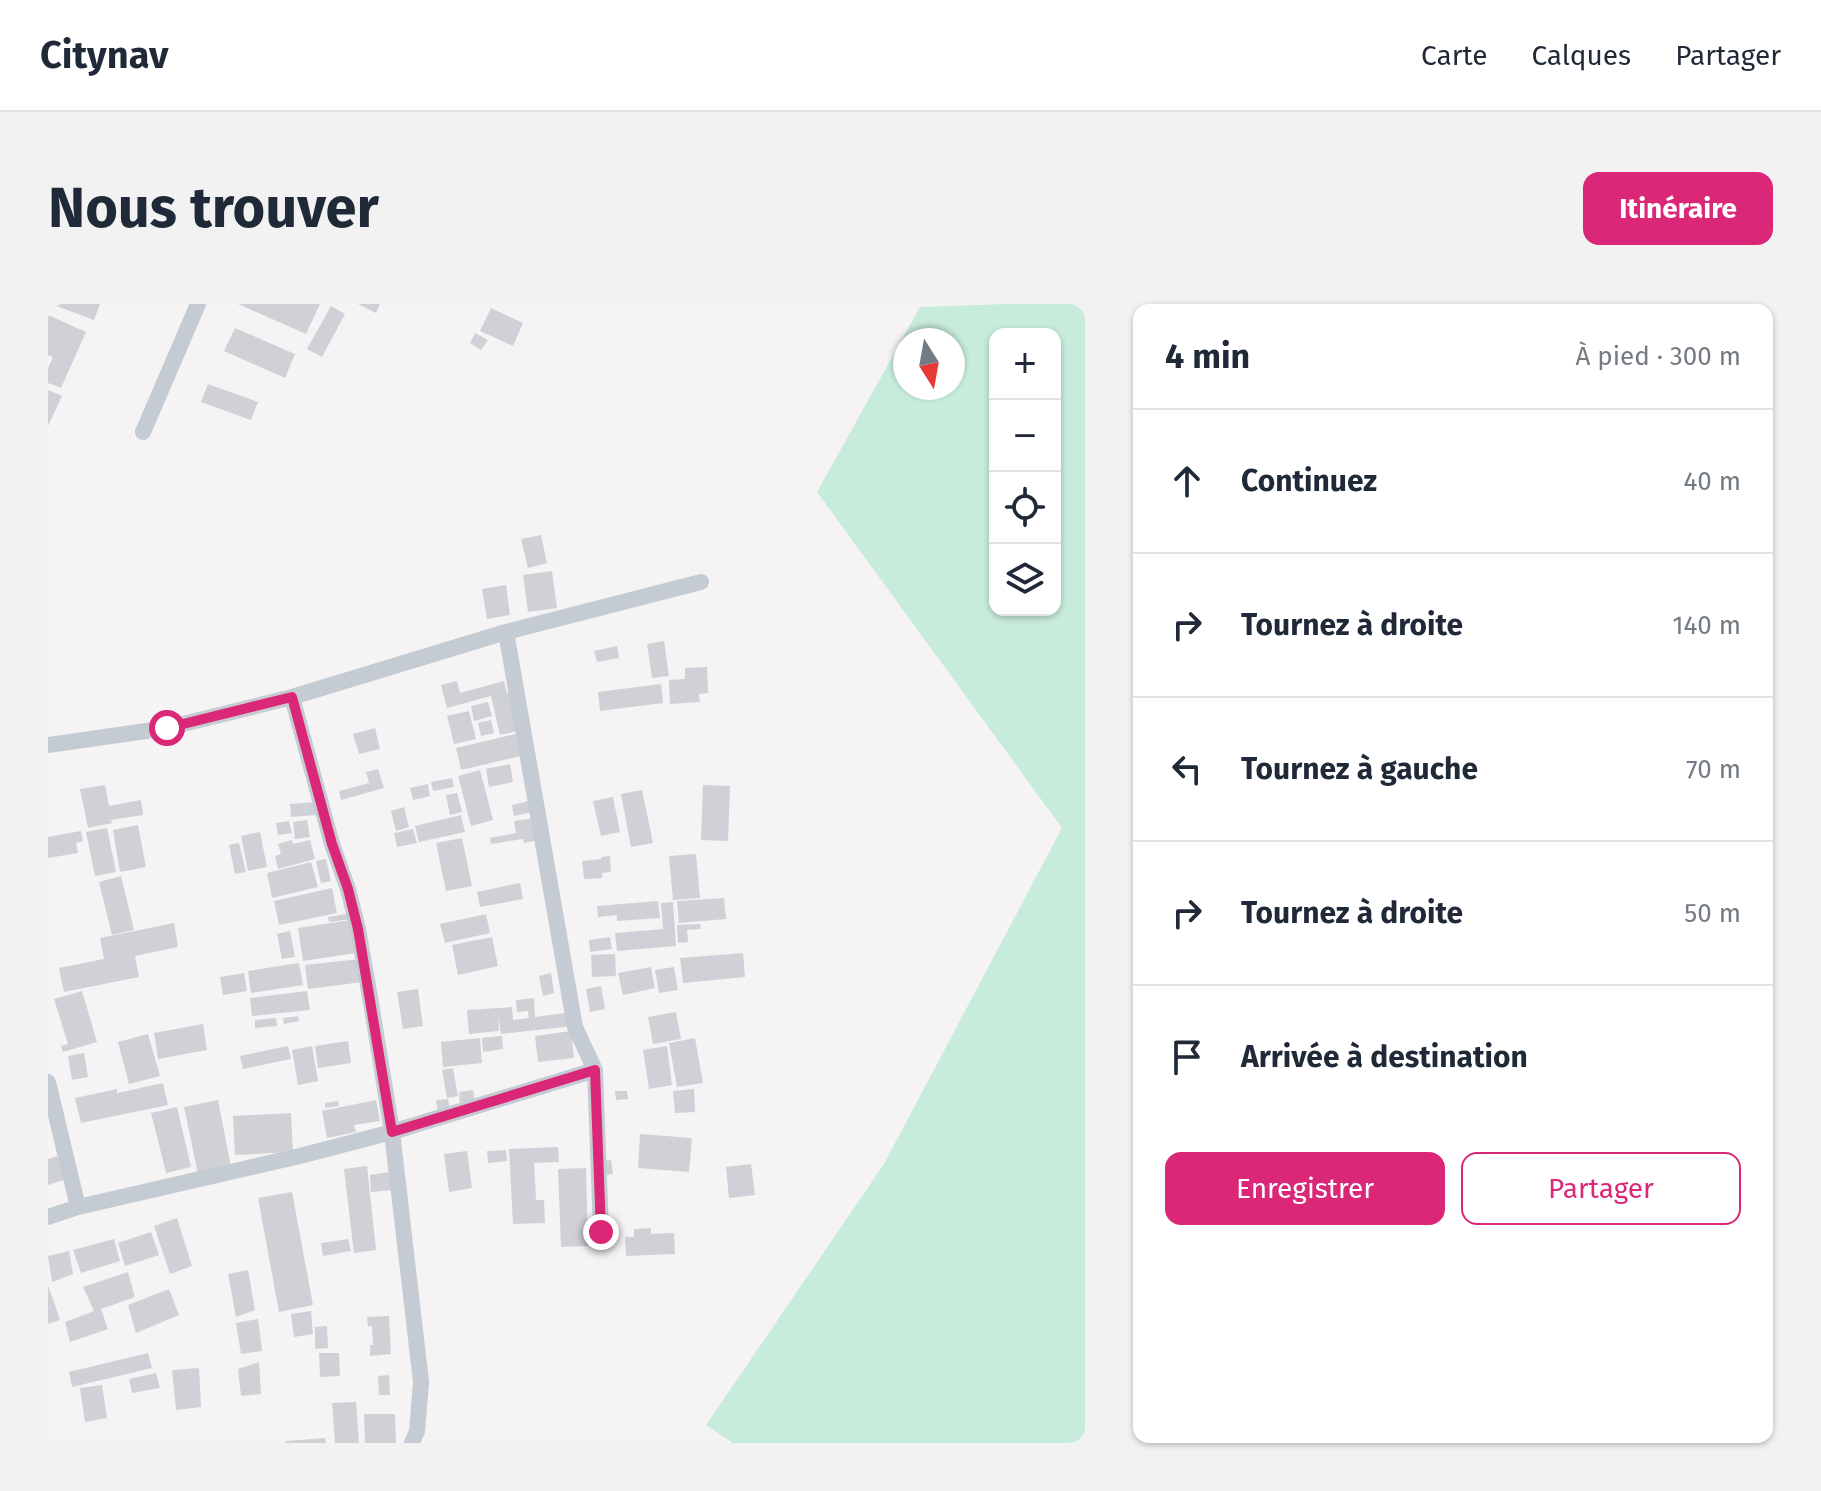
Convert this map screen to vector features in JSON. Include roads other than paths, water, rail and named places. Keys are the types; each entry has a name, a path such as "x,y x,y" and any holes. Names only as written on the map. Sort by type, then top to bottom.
{"street":[{"path":"143,432 198,304"},
{"path":"48,745 167,728 292,697 506,632 701,582"},
{"path":"506,632 575,1027 595,1070 601,1232"},
{"path":"292,697 358,929 392,1132 421,1382 417,1431 412,1443"},
{"path":"48,1217 78,1207 392,1132 595,1070"},
{"path":"48,1082 78,1207"}]}
